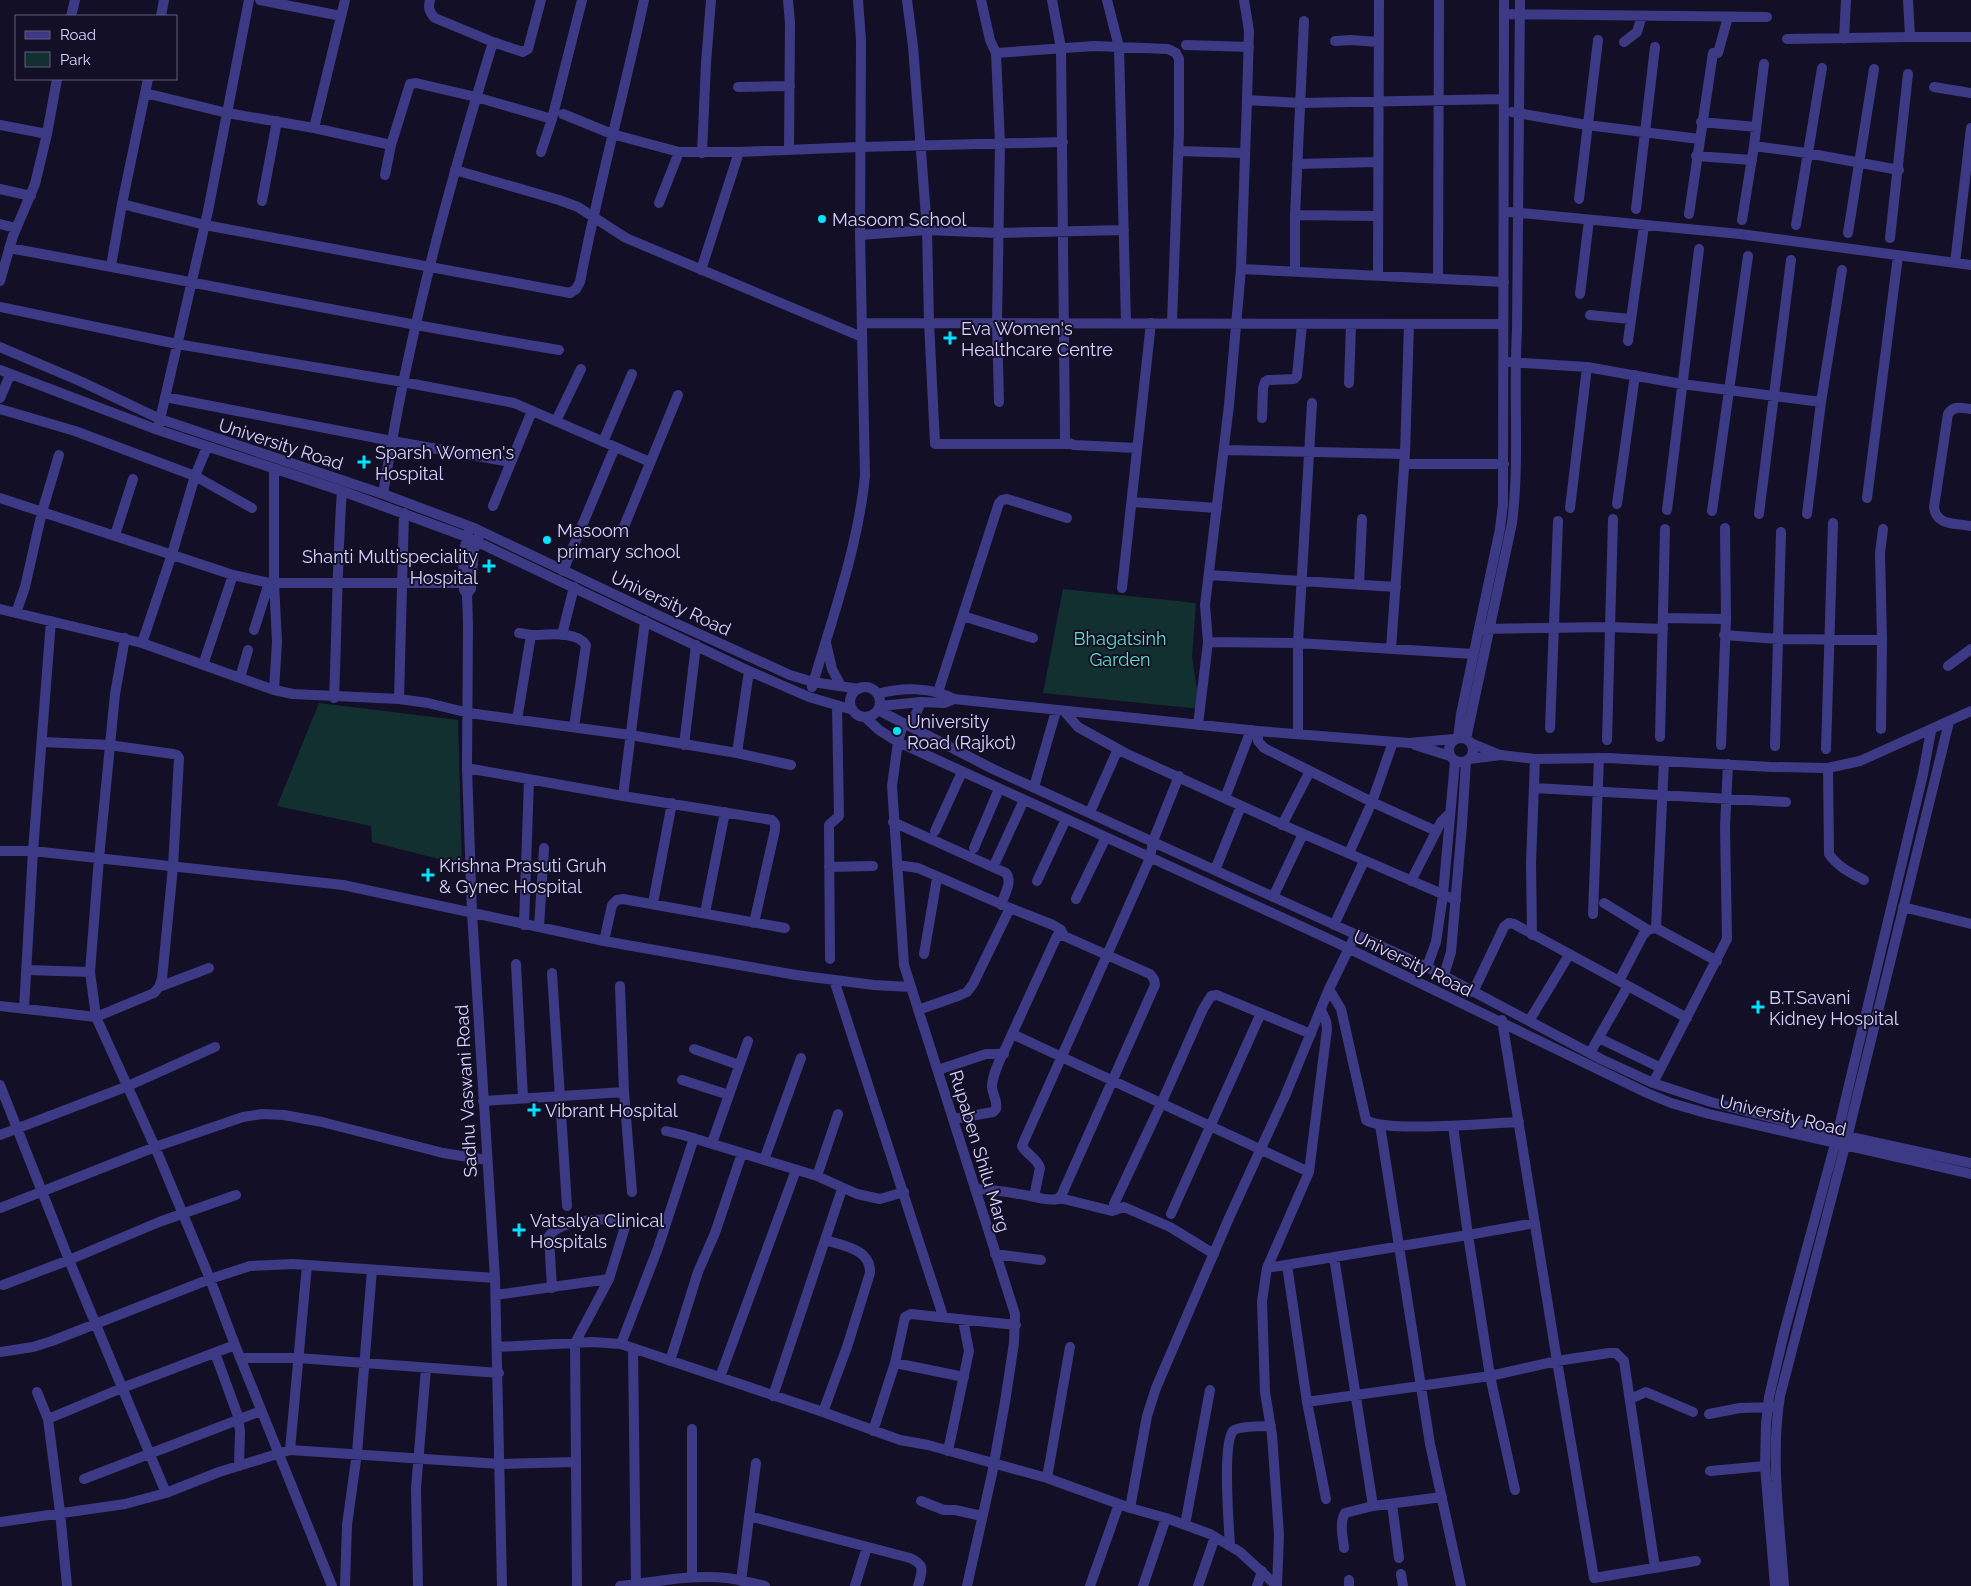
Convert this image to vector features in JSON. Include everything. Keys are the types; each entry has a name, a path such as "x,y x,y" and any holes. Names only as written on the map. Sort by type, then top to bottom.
{"street":[{"path":"71,15 75,0"},
{"path":"161,15 164,0"},
{"path":"159,425 205,226 249,0"},
{"path":"260,0 341,16"},
{"path":"314,128 345,0"},
{"path":"430,0 430,14 435,18 518,52 528,49 541,0"},
{"path":"541,152 552,119 582,0"},
{"path":"122,204 205,226 570,293 576,289 580,282 592,216 644,0"},
{"path":"702,153 711,0"},
{"path":"788,0 790,23 789,150"},
{"path":"809,696 855,537 862,506 865,476 860,235 861,40 858,0"},
{"path":"907,0 913,46 919,145 927,230 935,444 1069,444 1137,448"},
{"path":"981,0 990,40 996,53 1000,144 997,323 999,402"},
{"path":"1052,0 1061,48 1064,230 1064,434 1066,442 1069,444"},
{"path":"1107,0 1119,47 1126,323"},
{"path":"1198,725 1208,642 1205,605 1224,450 1241,269 1249,47 1249,32 1244,0"},
{"path":"1378,0 1378,276"},
{"path":"1438,279 1439,0"},
{"path":"1462,740 1490,630 1514,502 1517,460 1510,362 1504,324 1504,0"},
{"path":"1444,975 1451,952 1467,760 1473,752 1462,740 1473,654 1500,529 1503,504 1510,362 1517,331 1520,0"},
{"path":"1844,39 1846,0"},
{"path":"1908,0 1910,38"},
{"path":"1504,14 1767,17"},
{"path":"1624,42 1637,32 1642,16"},
{"path":"1689,214 1696,156 1715,53 1728,17"},
{"path":"1295,272 1295,215 1304,21"},
{"path":"1787,39 1971,37"},
{"path":"1579,199 1598,40"},
{"path":"1335,41 1378,42"},
{"path":"382,494 403,382 429,266 493,42"},
{"path":"1186,45 1249,47"},
{"path":"996,53 1094,46 1168,49 1176,53 1179,59 1178,151 1172,323"},
{"path":"1636,209 1655,47"},
{"path":"1742,220 1754,146 1764,64"},
{"path":"1796,225 1822,68"},
{"path":"1848,233 1874,70"},
{"path":"1890,238 1899,170 1908,74"},
{"path":"1,274 16,228 32,196 47,134 57,80"},
{"path":"111,266 148,80"},
{"path":"385,176 391,145 410,84 416,83 476,97 552,119"},
{"path":"738,87 790,86"},
{"path":"1934,87 1971,93"},
{"path":"145,93 227,112 391,145"},
{"path":"1247,100 1300,103 1504,99"},
{"path":"1504,111 1587,125 1699,139"},
{"path":"563,114 612,134 679,152 702,153 1063,142"},
{"path":"262,200 277,122"},
{"path":"1702,122 1756,126"},
{"path":"0,126 47,134"},
{"path":"1954,263 1971,128"},
{"path":"1754,146 1807,153 1899,170"},
{"path":"1178,151 1244,153"},
{"path":"659,203 679,152"},
{"path":"701,270 739,152"},
{"path":"1696,156 1752,160"},
{"path":"1297,164 1377,162"},
{"path":"455,170 559,200 578,208 626,238 862,337"},
{"path":"0,189 32,196"},
{"path":"1504,212 1740,234 1971,265"},
{"path":"1295,215 1378,216"},
{"path":"1580,294 1588,220"},
{"path":"0,224 16,228"},
{"path":"1628,340 1644,226"},
{"path":"860,235 927,230 998,233 1124,230"},
{"path":"9,248 559,350"},
{"path":"1667,510 1699,249"},
{"path":"1712,511 1748,256"},
{"path":"1867,498 1898,256"},
{"path":"1760,514 1791,260"},
{"path":"1241,269 1504,282"},
{"path":"1807,514 1821,402 1842,270"},
{"path":"0,307 177,344 403,382 514,403 650,462"},
{"path":"1590,315 1630,319"},
{"path":"862,323 1504,324"},
{"path":"1122,588 1151,323"},
{"path":"1262,418 1265,382 1268,380 1294,379 1297,376 1302,324"},
{"path":"1349,383 1352,324"},
{"path":"1391,649 1404,459 1409,324"},
{"name":"University Road","path":"0,346 82,382 159,425 207,447 473,534 574,586 749,671 809,696 853,710"},
{"path":"1510,362 1587,367 1682,384 1821,402"},
{"path":"1570,508 1587,367"},
{"path":"556,421 581,369"},
{"name":"University Road","path":"0,370 159,425 382,494 564,571 790,675 813,682 859,689"},
{"path":"0,398 10,374"},
{"path":"603,442 632,374"},
{"path":"1617,504 1635,375"},
{"path":"623,529 678,395"},
{"path":"165,397 510,462"},
{"path":"1298,734 1298,643 1312,403"},
{"path":"0,409 75,431 195,476 252,508"},
{"path":"1971,409 1951,409 1948,414 1934,507 1937,518 1941,521 1971,526"},
{"path":"493,506 532,410"},
{"path":"142,643 172,554 195,476 207,447"},
{"path":"564,571 615,447"},
{"path":"1224,450 1309,452 1504,464"},
{"path":"16,613 26,587 42,512 59,455"},
{"path":"274,469 271,583 277,642 274,690"},
{"path":"115,535 133,478"},
{"path":"334,698 342,491"},
{"path":"0,498 233,575 271,583 464,583"},
{"path":"938,692 994,513 1002,500 1007,499 1067,518"},
{"path":"1132,502 1217,508"},
{"path":"399,699 404,513"},
{"path":"1359,584 1362,519"},
{"path":"1607,740 1613,519"},
{"path":"1550,728 1558,520"},
{"path":"1826,749 1833,523"},
{"path":"1721,745 1726,619 1725,528"},
{"path":"1660,738 1666,529"},
{"path":"1881,729 1882,640 1880,553 1883,529"},
{"path":"1775,746 1780,532"},
{"path":"473,534 474,550 471,589 467,594 464,590 464,554 473,534"},
{"path":"203,665 233,575"},
{"path":"1209,575 1396,587"},
{"path":"254,630 271,583"},
{"path":"562,635 574,586"},
{"name":"Sadhu Vaswani Road","path":"467,594 468,768 472,913 496,1295 502,1586"},
{"path":"0,610 125,638 274,690 293,694 334,698 399,699 428,703 469,713 630,735 737,753 791,765"},
{"path":"963,616 1034,638"},
{"path":"1664,618 1726,619"},
{"path":"24,1009 33,851 51,621"},
{"path":"622,796 645,621"},
{"path":"1479,629 1609,627 1663,629"},
{"path":"519,633 562,635 582,640 586,645 574,727"},
{"path":"517,720 532,635"},
{"path":"1724,635 1778,639 1882,640"},
{"path":"125,638 115,694 109,745 90,972 96,1017 155,1147 210,1279 332,1586"},
{"path":"826,639 832,670 841,686"},
{"path":"1208,642 1298,643 1473,654"},
{"path":"684,745 696,645"},
{"path":"1948,666 1971,649"},
{"path":"240,678 248,650"},
{"path":"737,753 749,671"},
{"path":"954,699 945,703 921,702 879,708 870,716 865,717 856,714 850,700 852,695 859,689 868,687 878,694 901,690 938,692 954,699 1255,731 1409,743 1462,740 1501,755 1535,759 1599,758 1828,768 1860,761 1971,711"},
{"path":"878,694 879,708"},
{"path":"919,732 915,716 921,702"},
{"path":"830,959 829,825 839,816 837,706"},
{"name":"University Road","path":"879,708 903,724 1034,787 1152,840 1355,936 1444,975 1590,1053 1653,1083 1677,1092 1836,1139"},
{"path":"1060,711 1078,727 1118,749 1282,825 1456,900"},
{"path":"1034,787 1060,711"},
{"name":"University Road","path":"865,717 879,730 898,742 1348,949 1671,1103 1709,1114 1847,1141 1971,1174"},
{"path":"1784,1586 1777,1479 1776,1424 1773,1407 1847,1141 1949,722"},
{"name":"Rupaben Shilu Marg","path":"903,724 898,742 892,786 904,965 1015,1314 1016,1325 994,1463 967,1586"},
{"path":"1775,1586 1765,1466 1784,1333 1836,1139 1923,774 1931,730"},
{"path":"1255,731 1258,741 1264,748 1372,802 1436,831"},
{"path":"1225,798 1255,731"},
{"path":"1427,967 1436,942 1443,895 1450,813 1452,758 1449,745 1462,740"},
{"path":"42,742 109,745 173,754 179,758 173,867 162,979 159,987"},
{"path":"1349,854 1372,802 1393,742"},
{"path":"1409,743 1452,758 1467,760 1501,755"},
{"path":"1090,812 1118,749"},
{"path":"1593,914 1599,758"},
{"path":"1532,935 1531,862 1535,759"},
{"path":"1652,929 1664,761"},
{"path":"1653,1083 1727,939 1725,827 1728,764"},
{"path":"468,768 622,796 768,818 775,824 754,923"},
{"path":"1828,768 1829,854 1834,862 1842,868 1864,880"},
{"path":"1282,825 1310,770"},
{"path":"935,831 962,772"},
{"path":"1034,1197 1040,1168 1038,1163 1022,1146 1150,858 1152,840 1179,776"},
{"path":"524,925 529,779"},
{"path":"1534,788 1786,802"},
{"path":"974,848 999,789"},
{"path":"996,861 1024,800"},
{"path":"653,903 672,803"},
{"path":"1215,870 1241,806"},
{"path":"705,913 726,812"},
{"path":"1411,881 1436,831 1445,816 1450,813"},
{"path":"1037,881 1066,819"},
{"path":"893,822 1006,873 1009,877 1005,907 973,984 967,992 918,1010"},
{"path":"1273,897 1303,834"},
{"path":"1076,899 1106,837"},
{"path":"539,927 544,848"},
{"path":"0,851 33,851 343,885 604,941 796,975 874,985 911,987"},
{"path":"1334,925 1364,861"},
{"path":"897,865 918,868 1005,907 1053,925 1061,930 1064,936"},
{"path":"829,867 873,866"},
{"path":"924,954 937,878"},
{"path":"604,941 614,902 623,899 785,928"},
{"path":"1604,903 1717,961"},
{"path":"1903,907 1971,924"},
{"path":"1473,992 1504,927 1514,924 1687,1018"},
{"path":"1590,1053 1624,984 1643,935 1652,929"},
{"path":"953,1119 993,1112 996,1109 997,1104 992,1088 993,1079 1057,936 1064,936 1150,974 1154,979 1155,985 1062,1194 1058,1199"},
{"path":"1130,1508 1136,1482 1141,1444 1153,1396 1329,989 1355,936"},
{"path":"1529,1021 1569,955"},
{"path":"516,964 523,1098"},
{"path":"0,1006 96,1017 154,992 159,987 209,968"},
{"path":"26,970 90,972"},
{"path":"552,973 567,1206"},
{"path":"834,980 943,1316"},
{"path":"620,986 624,1092 632,1192"},
{"path":"1329,989 1341,1009 1364,1116 1371,1123 1380,1125 1453,1126 1519,1122"},
{"path":"1114,1204 1203,1009 1211,996 1217,995 1311,1034"},
{"path":"1500,1006 1594,1578 1696,1561"},
{"path":"1277,1586 1279,1535 1270,1426 1265,1392 1262,1301 1268,1268 1309,1172 1327,1029 1321,1010"},
{"path":"1171,1214 1260,1013"},
{"path":"1012,1034 1309,1172"},
{"path":"1599,1038 1661,1068"},
{"path":"712,1144 748,1041"},
{"path":"0,1135 128,1086 215,1047"},
{"path":"694,1049 739,1066"},
{"path":"938,1070 986,1054 1004,1054"},
{"path":"764,1160 801,1058"},
{"path":"682,1080 729,1095"},
{"path":"0,1085 69,1260 166,1493"},
{"path":"483,1100 624,1092"},
{"path":"0,1208 155,1147 243,1117 262,1114 284,1115 322,1122 444,1153 487,1160"},
{"path":"817,1176 838,1114"},
{"path":"1380,1125 1430,1444 1461,1586"},
{"path":"1453,1126 1490,1376 1515,1490"},
{"path":"666,1131 817,1176 842,1189 880,1199 904,1192"},
{"path":"621,1344 658,1248 694,1138"},
{"path":"1847,1141 1971,1163"},
{"path":"670,1361 698,1272 715,1233 742,1153"},
{"path":"720,1377 796,1170"},
{"path":"773,1396 842,1189"},
{"path":"975,1189 998,1190 1034,1197 1064,1199 1112,1211 1124,1207 1170,1227 1214,1254"},
{"path":"2,1285 69,1260 159,1222 236,1195"},
{"path":"552,1288 549,1236 554,1230 573,1223 613,1219 625,1220 625,1226 609,1279 576,1343 577,1586"},
{"path":"1268,1268 1535,1223"},
{"path":"823,1412 852,1332 870,1273 870,1263 866,1256 825,1240"},
{"path":"996,1254 1041,1260"},
{"path":"1334,1257 1373,1506"},
{"path":"0,1352 33,1347 210,1279 250,1266 270,1264 307,1265 495,1278"},
{"path":"1287,1264 1308,1402 1326,1499"},
{"path":"290,1450 307,1265"},
{"path":"345,1586 347,1525 357,1454 372,1270"},
{"path":"496,1295 609,1279"},
{"path":"872,1431 895,1363 905,1317 911,1314 943,1316 963,1320 1016,1325"},
{"path":"948,1451 969,1351 963,1320"},
{"path":"498,1347 576,1343 621,1344 900,1440 1046,1478 1118,1504 1185,1525 1215,1537 1240,1552 1277,1586"},
{"path":"48,1419 122,1388 235,1345"},
{"path":"1046,1478 1070,1347"},
{"path":"633,1348 636,1585"},
{"path":"215,1353 238,1419 240,1432 239,1466"},
{"path":"1308,1402 1490,1376 1557,1361 1616,1353 1624,1361 1655,1568"},
{"path":"240,1358 298,1358 498,1373"},
{"path":"895,1363 964,1377"},
{"path":"418,1586 416,1488 426,1368"},
{"path":"1185,1525 1210,1390"},
{"path":"37,1392 48,1419 67,1586"},
{"path":"1630,1399 1646,1392 1693,1412"},
{"path":"1709,1414 1740,1408 1773,1407"},
{"path":"84,1479 261,1411"},
{"path":"1230,1546 1227,1465 1230,1439 1233,1431 1238,1428 1270,1426"},
{"path":"692,1429 692,1577"},
{"path":"0,1522 125,1504 166,1493 278,1452 290,1450 500,1464 576,1462"},
{"path":"741,1581 756,1463"},
{"path":"1710,1471 1765,1466"},
{"path":"1344,1548 1341,1525 1345,1513 1373,1506 1442,1497"},
{"path":"921,1501 944,1510 955,1510 982,1516"},
{"path":"1090,1586 1118,1504"},
{"path":"1392,1504 1399,1558"},
{"path":"749,1516 919,1562 922,1569 918,1586"},
{"path":"1143,1586 1166,1518"},
{"path":"1198,1586 1215,1537"},
{"path":"855,1586 867,1547"},
{"path":"1257,1586 1262,1571"},
{"path":"1401,1574 1403,1586"},
{"path":"620,1586 692,1577 728,1578 765,1586"}],"green space":[{"name":"Bhagatsinh Garden","path":"1063,589 1196,603 1192,657 1200,709 1043,693"},
{"path":"319,703 458,720 462,865 372,842 371,826 277,806"}],"place":[{"name":"Masoom School","path":"822,219"},
{"name":"Eva Women's Healthcare Centre","path":"950,338"},
{"name":"Sparsh Women's Hospital","path":"364,462"},
{"name":"Masoom primary school","path":"547,540"},
{"name":"Shanti Multispeciality Hospital","path":"489,566"},
{"name":"University Road (Rajkot)","path":"897,731"},
{"name":"Krishna Prasuti Gruh & Gynec Hospital","path":"428,875"},
{"name":"B.T.Savani Kidney Hospital","path":"1758,1007"},
{"name":"Vibrant Hospital","path":"534,1110"},
{"name":"Vatsalya Clinical Hospitals","path":"519,1230"}]}
